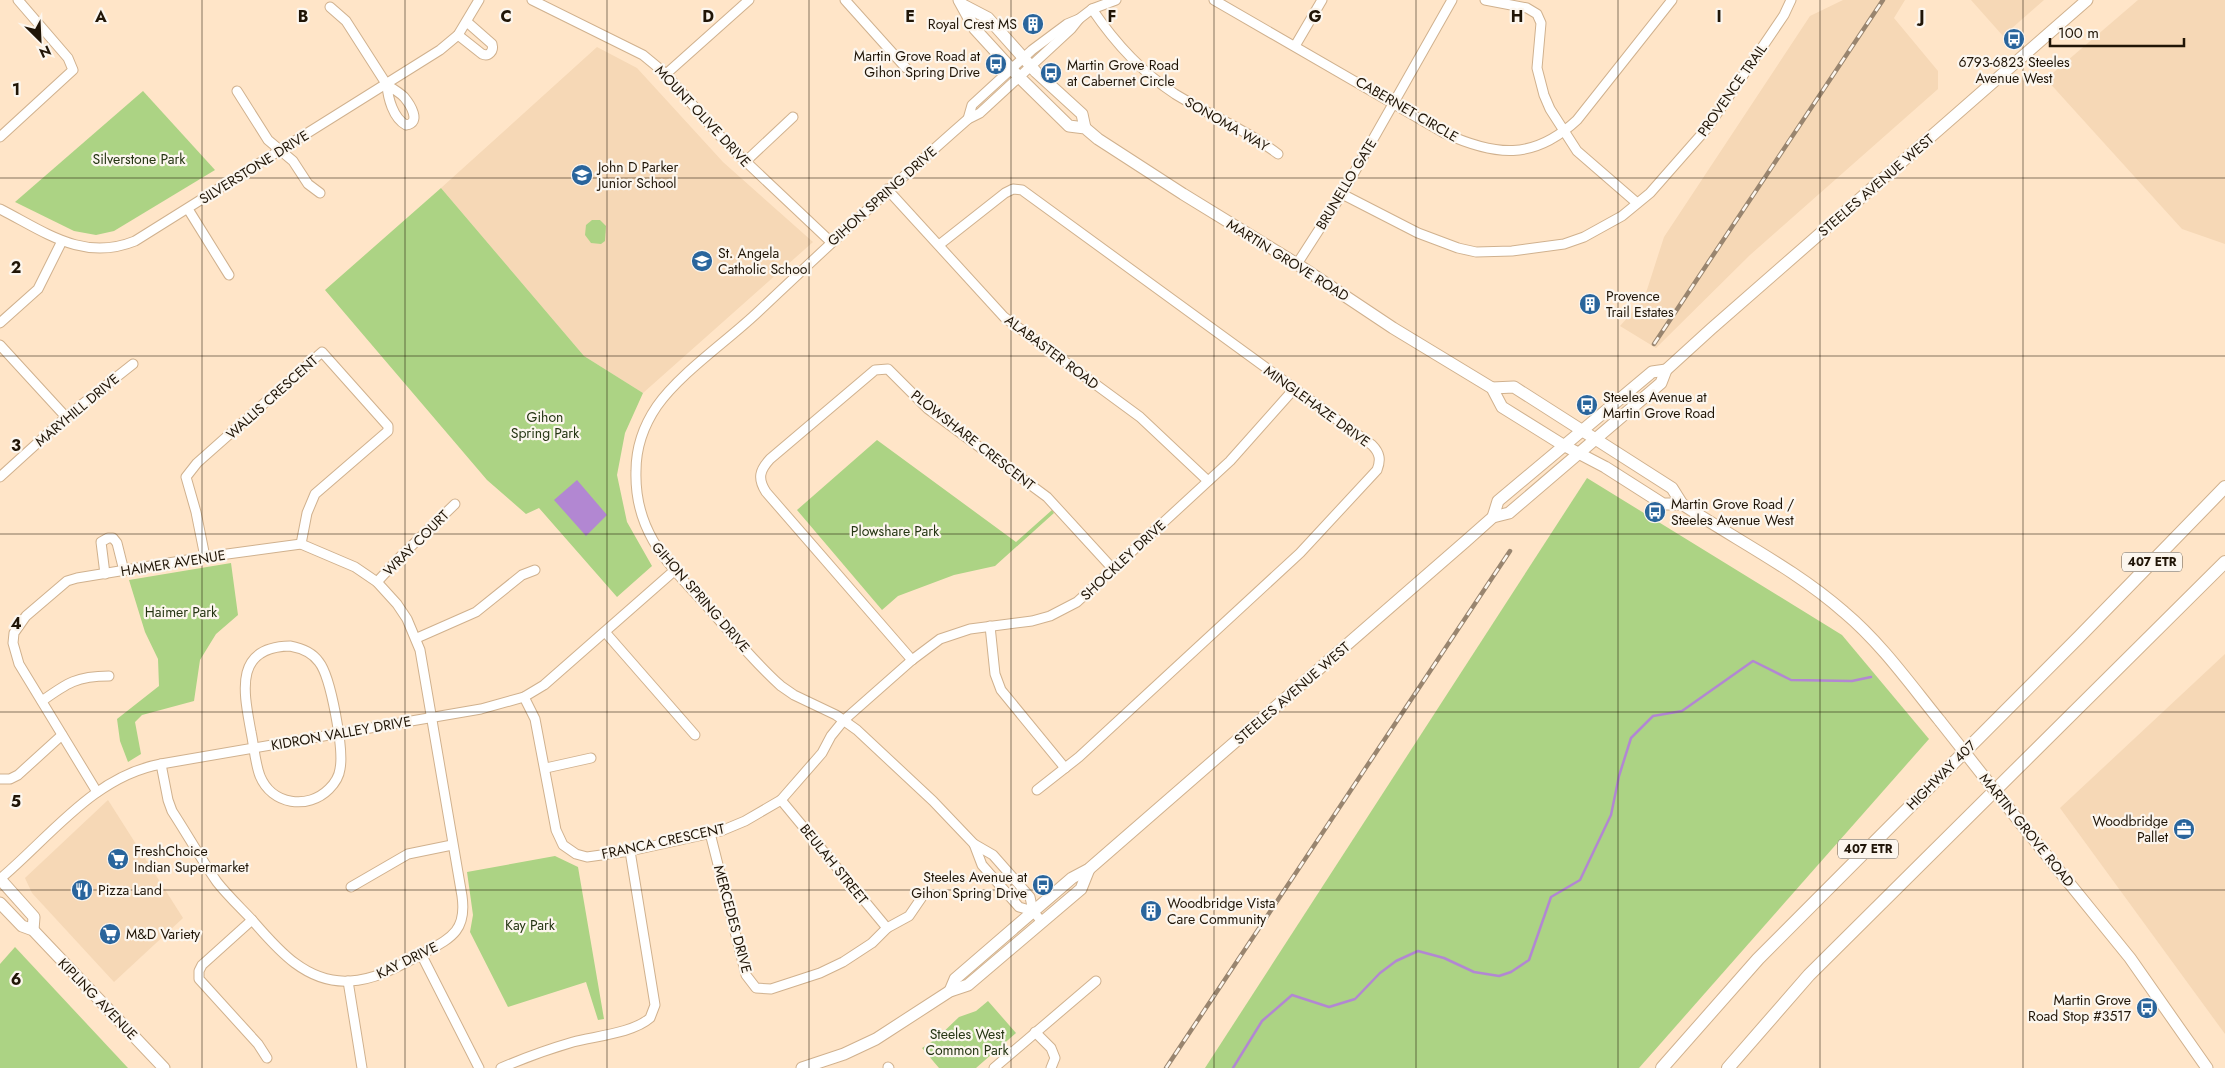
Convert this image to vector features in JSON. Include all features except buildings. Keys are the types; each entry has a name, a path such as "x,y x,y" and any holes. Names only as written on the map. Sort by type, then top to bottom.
{"highway":[{"name":"HIGHWAY 407","path":"1662,1068 1758,959 2080,636 2225,487"},
{"name":"407 ETR","path":"1728,1068 1809,975 2225,562"},
{"path":"2212,574 2225,570"}],"main road":[{"name":"STEELES AVENUE WEST","path":"950,991 955,979 1072,878 1089,869 1494,517 1509,513 1579,455 1661,383 1666,370 2087,0"},
{"name":"MARTIN GROVE ROAD","path":"961,2 988,18 1027,62 1082,114 1085,128 1098,140 1297,264 1393,328 1492,388 1502,407 1579,455 1605,467 1663,504 1682,504"},
{"name":"MARTIN GROVE ROAD","path":"961,2 975,29 1019,77 1069,126 1085,128"},
{"name":"STEELES AVENUE WEST","path":"1494,517 1498,501 1652,372 1666,370"},
{"name":"MARTIN GROVE ROAD","path":"1492,388 1514,387 1566,422 1582,430 1672,488 1682,504 1775,561 1846,613 1889,658 2130,958 2207,1068"},
{"name":"STEELES AVENUE WEST","path":"802,1068 844,1054 876,1040 950,991 968,985 1081,889 1089,869"},
{"name":"KIPLING AVENUE","path":"0,879 34,917 33,930"},
{"name":"KIPLING AVENUE","path":"0,903 22,926 33,930 164,1068"}],"street":[{"path":"0,137 72,70 72,64 68,58 18,0"},
{"name":"SILVERSTONE DRIVE","path":"0,209 62,241 90,249 118,248 135,241 387,85 440,50 458,35 478,0"},
{"name":"MOUNT OLIVE DRIVE","path":"532,0 643,55 666,74 745,162 830,242"},
{"path":"666,74 749,0"},
{"path":"845,0 906,68"},
{"path":"1027,62 1071,29 1079,19 1092,9 1116,0"},
{"name":"CABERNET CIRCLE","path":"1217,0 1444,133 1469,144 1504,152 1544,143 1564,132 1577,120 1672,0"},
{"path":"1295,46 1322,0"},
{"name":"BRUNELLO GATE","path":"1297,264 1342,194 1452,0"},
{"path":"1485,0 1527,8 1534,11 1539,17 1541,23 1537,54 1540,83 1544,95 1564,132 1577,151 1594,168 1637,203"},
{"name":"PROVENCE TRAIL","path":"1342,194 1418,233 1458,248 1476,252 1512,251 1574,241 1622,216 1650,193 1708,127 1784,14 1791,0"},
{"path":"330,7 346,21 387,85"},
{"name":"SONOMA WAY","path":"1092,9 1112,38 1146,73 1183,98 1278,154"},
{"path":"458,35 482,54 491,53 492,44 467,22"},
{"name":"GIHON SPRING DRIVE","path":"968,118 972,106 1011,68 1027,62"},
{"name":"GIHON SPRING DRIVE","path":"1027,62 1019,77 980,113 968,118 887,189 759,312 679,382 658,405 646,424 636,460 637,500 648,534 675,570 781,686 844,720 933,801 974,844 993,856 1030,897 1033,912"},
{"path":"237,91 266,137 293,161 308,184 320,193"},
{"path":"745,162 793,117"},
{"name":"ALABASTER ROAD","path":"887,189 1004,317 1140,417 1208,481"},
{"name":"MINGLEHAZE DRIVE","path":"939,245 1006,193 1013,189 1022,190 1200,318 1294,390 1377,450 1380,463 1377,470 1300,553 1065,768 1037,790"},
{"path":"188,209 229,275"},
{"path":"0,323 38,289 62,241"},
{"path":"0,345 66,417"},
{"name":"WALLIS CRESCENT","path":"205,556 196,512 186,477 197,464 322,352 388,426 388,431 315,494 307,512 301,544"},
{"name":"MARYHILL DRIVE","path":"0,477 66,417 133,364"},
{"name":"PLOWSHARE CRESCENT","path":"912,660 766,492 759,477 761,470 770,459 875,370 888,369 928,409 1047,497 1113,569"},
{"name":"SHOCKLEY DRIVE","path":"844,720 912,660 940,640 954,633 1032,621 1067,609 1090,592 1230,461 1294,390"},
{"name":"WRAY COURT","path":"377,582 455,504"},
{"path":"105,574 101,542 108,538 113,538 117,543 124,571"},
{"path":"301,544 355,567 377,582 397,604 416,638 432,717"},
{"name":"HAIMER AVENUE","path":"97,792 15,654 14,633 26,616 67,581 205,556 301,544"},
{"path":"416,638 476,612 522,575 535,570"},
{"name":"KIDRON VALLEY DRIVE","path":"0,879 97,792 136,770 504,704 524,698 544,684 675,570"},
{"path":"990,626 995,674 1001,690 1065,768"},
{"path":"605,632 695,736"},
{"path":"290,646 307,651 319,661 327,676 341,757 338,778 323,795 307,802 289,801 272,793 260,777 254,748 244,695 244,680 247,671 255,659 267,650 290,646"},
{"path":"42,701 76,679 88,676 109,676"},
{"name":"FRANCA CRESCENT","path":"524,698 535,719 546,768 556,830 563,845 576,854 587,857 630,852 721,831 745,821 781,800 822,753 831,736 844,720"},
{"name":"KAY DRIVE","path":"161,764 168,800 172,810 217,881 282,954 296,965 317,975 348,982 376,976 421,954 447,940 454,934 462,921 464,908 432,717"},
{"path":"0,779 10,779 18,775 62,735"},
{"path":"546,768 591,758"},
{"name":"BEULAH STREET","path":"781,800 887,928"},
{"name":"MERCEDES DRIVE","path":"710,833 746,975 756,988 771,989 820,973 864,947 887,928 909,916 922,897"},
{"name":"GIHON SPRING DRIVE","path":"974,844 982,864 1019,907 1033,912 1042,922"},
{"path":"351,887 408,854 452,845"},
{"path":"501,1068 528,1056 572,1042 633,1027 650,1018 655,1005 630,852"},
{"path":"252,920 202,966 199,971 199,978 258,1044 266,1058"},
{"path":"421,954 479,1068"},
{"path":"994,1068 1096,981"},
{"path":"348,982 362,1068"},
{"path":"1035,1032 1051,1048 1055,1058 1050,1068"}],"shaded area":[{"path":"1843,0 1905,0 1894,18 1938,71 1938,89 1750,255 1656,348 1620,326 1644,299 1664,237 1810,16"},
{"path":"1971,0 2044,0 2003,36"},
{"path":"2138,0 2225,0 2225,244 2182,229 2046,79"},
{"path":"597,47 637,68 723,162 813,242 643,393 584,356 441,188"},
{"path":"577,480 607,515 586,536 554,500"},
{"path":"2225,654 2225,1034 2060,808"},
{"path":"108,800 183,918 114,982 32,893 25,878"}],"green space":[{"name":"Silverstone Park","path":"143,91 215,170 114,231 96,235 74,231 15,202"},
{"name":"Gihon Spring Park","path":"441,188 584,356 643,393 625,433 617,475 627,522 652,566 617,597 539,508 526,514 487,480 325,290"},
{"path":"592,220 600,220 606,226 605,241 601,244 591,243 585,235 586,225"},
{"name":"Plowshare Park","path":"877,440 1016,542 1052,510 1054,513 995,566 954,575 898,596 882,610 797,510"},
{"path":"1587,478 1842,635 1929,739 1639,1068 1205,1068"},
{"name":"Haimer Park","path":"231,563 238,615 216,634 200,660 194,701 142,715 135,722 141,754 128,762 120,741 117,719 159,686 158,659 145,632 129,580"},
{"name":"Kay Park","path":"555,856 578,867 604,1019 598,1020 586,982 508,1007 470,932 473,915 467,872"},
{"path":"15,947 128,1068 0,1068 0,964"},
{"name":"Steeles West Common Park","path":"988,1001 1016,1033 976,1068 939,1068 922,1048 936,1039 959,1017 976,1011"}],"waterway":[{"path":"1233,1068 1262,1021 1292,995 1329,1007 1355,999 1380,973 1396,961 1418,951 1444,958 1474,972 1499,976 1511,972 1529,960 1551,897 1580,880 1611,815 1619,776 1631,738 1653,716 1682,711 1753,661 1791,680 1852,681 1871,677"}],"railway":[{"path":"1654,344 1883,0"},
{"path":"1166,1068 1510,551"}],"place":[{"name":"Royal Crest MS","path":"1033,24"},
{"name":"6793-6823 Steeles Avenue West","path":"2014,39"},
{"name":"Martin Grove Road at Gihon Spring Drive","path":"996,64"},
{"name":"Martin Grove Road at Cabernet Circle","path":"1051,73"},
{"name":"John D Parker Junior School","path":"582,175"},
{"name":"St. Angela Catholic School","path":"702,261"},
{"name":"Provence Trail Estates","path":"1590,304"},
{"name":"Steeles Avenue at Martin Grove Road","path":"1587,405"},
{"name":"Martin Grove Road / Steeles Avenue West","path":"1655,512"},
{"name":"Woodbridge Pallet","path":"2184,829"},
{"name":"FreshChoice Indian Supermarket","path":"118,859"},
{"name":"Steeles Avenue at Gihon Spring Drive","path":"1043,885"},
{"name":"Pizza Land","path":"82,890"},
{"name":"Woodbridge Vista Care Community","path":"1151,911"},
{"name":"M&D Variety","path":"110,934"},
{"name":"Martin Grove Road Stop #3517","path":"2147,1008"}]}
